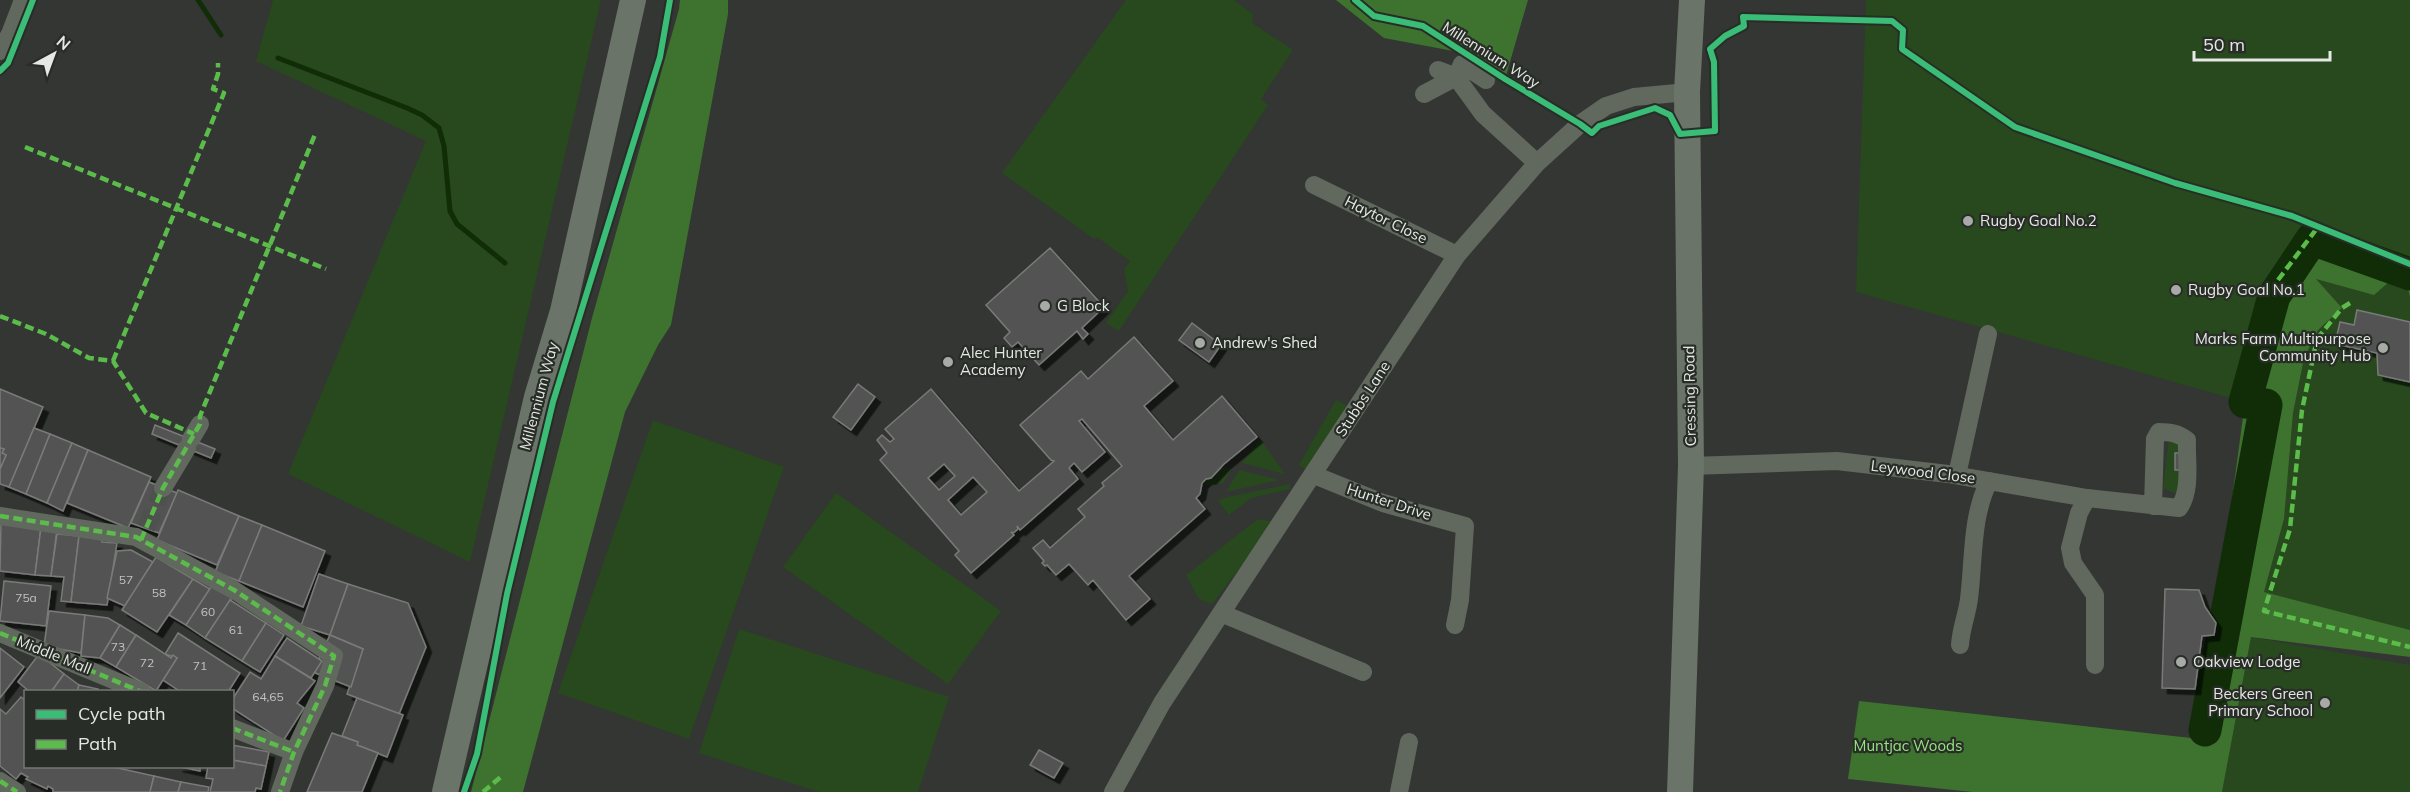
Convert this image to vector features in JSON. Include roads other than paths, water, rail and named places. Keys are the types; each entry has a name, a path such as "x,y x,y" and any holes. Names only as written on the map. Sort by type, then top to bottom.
{"main road":[{"name":"Millennium Way","path":"445,792 537,397 563,310 633,0"},
{"name":"Cressing Road","path":"1680,792 1691,466 1687,92 1692,0"}],"street":[{"path":"0,51 10,34 23,0"},
{"path":"1424,94 1452,81 1462,64 1486,80"},
{"path":"1438,70 1456,77 1483,114 1537,163"},
{"name":"Stubbs Lane","path":"1113,792 1162,703 1457,255 1537,163 1580,124 1606,106 1634,97 1687,92"},
{"name":"Haytor Close","path":"1314,185 1457,255"},
{"path":"1958,475 1988,334"},
{"path":"163,488 193,437"},
{"name":"Leywood Close","path":"1691,466 1837,461 1958,475 2087,498 2153,506"},
{"name":"Hunter Drive","path":"1314,475 1383,503 1465,526 1460,600 1455,625"},
{"path":"1960,645 1961,627 1969,602 1980,498 1989,481"},
{"path":"2087,498 2079,513 2070,548 2073,563 2095,595 2095,665"},
{"path":"0,516 136,537 144,534 334,656 325,686 294,752 280,792"},
{"path":"1222,614 1363,672"},
{"name":"Middle Mall","path":"0,633 137,690"},
{"path":"234,729 294,752"},
{"path":"1399,792 1409,742"},
{"path":"0,781 17,792"}],"waterway":[{"path":"198,0 221,35"},
{"path":"278,58 407,108 422,115 439,128 444,146 450,211 457,224 505,263"},
{"path":"2205,730 2266,405 2245,402 2274,296 2312,239 2410,274"}],"tunnel":[{"path":"146,528 163,488"}],"place":[{"name":"Rugby Goal No.2","path":"1968,221"},
{"name":"Rugby Goal No.1","path":"2176,290"},
{"name":"G Block","path":"1045,306"},
{"name":"Andrew's Shed","path":"1200,343"},
{"name":"Marks Farm Multipurpose Community Hub","path":"2383,348"},
{"name":"Alec Hunter Academy","path":"948,362"},
{"name":"Oakview Lodge","path":"2181,662"},
{"name":"Beckers Green Primary School","path":"2325,703"}],"park label":[{"name":"Muntjac Woods","path":"1908,746"}]}
